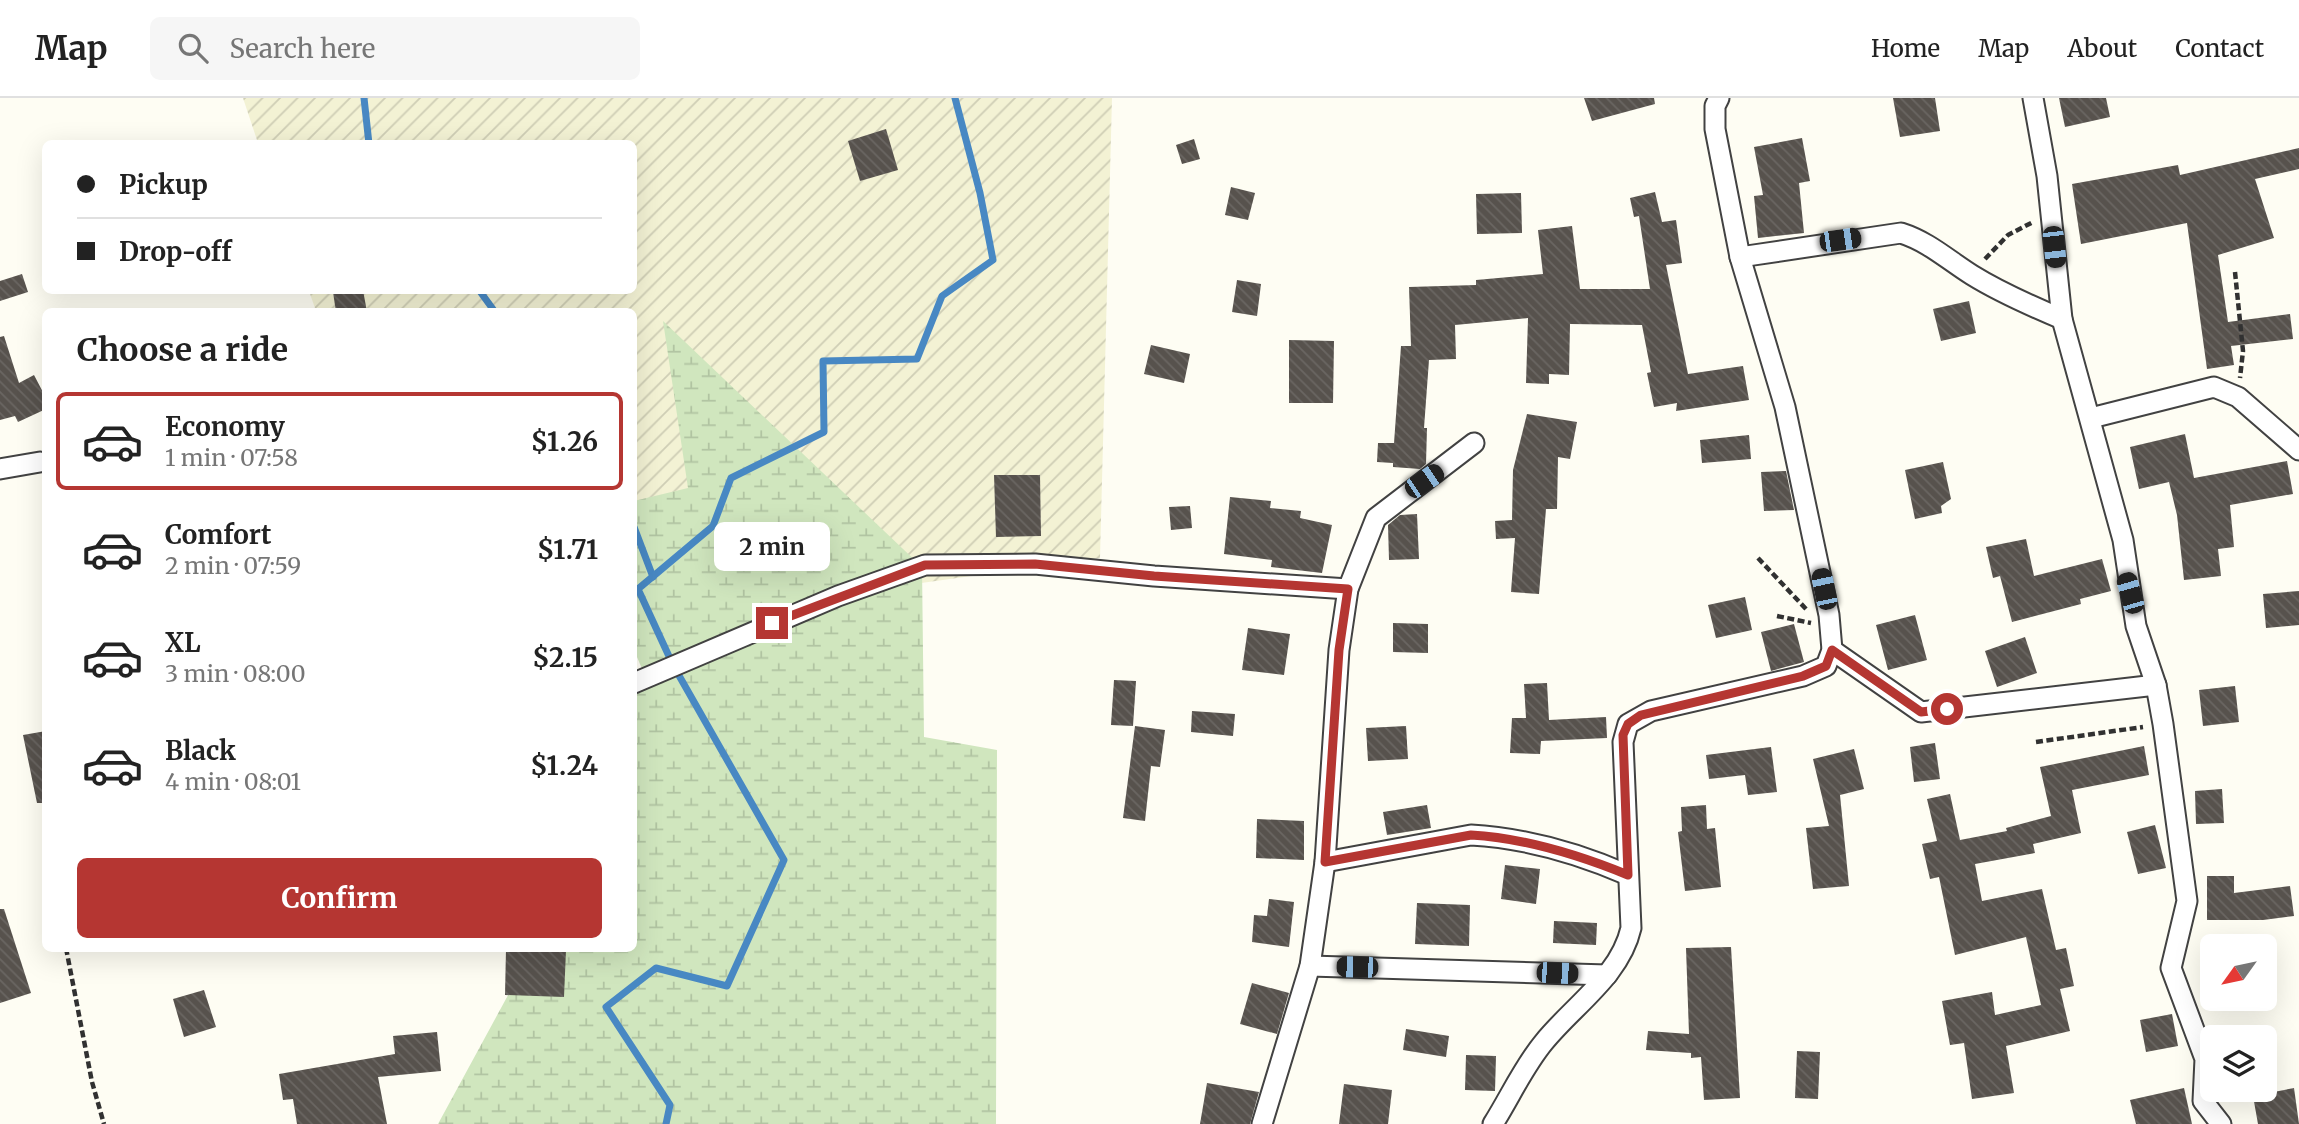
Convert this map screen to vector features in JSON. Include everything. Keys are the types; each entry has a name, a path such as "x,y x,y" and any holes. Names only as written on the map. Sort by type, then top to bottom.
{"street":[{"path":"1493,1124 1543,1043 1607,975 1628,943 1631,928 1623,742 1628,724 1651,711 1803,676 1826,666 1832,650 1829,615 1786,407 1740,257 1715,129 1715,106 1719,98"},
{"path":"2033,98 2047,176 2062,319 2123,540 2126,579 2136,626 2156,685 2163,724 2187,901 2171,968 2205,1059 2203,1101 2221,1124"},
{"path":"1740,257 1901,233 1936,249 1970,274 2016,299 2062,319"},
{"path":"2091,418 2214,387 2238,397 2299,450"},
{"path":"1262,1124 1310,966 1325,862 1339,650 1348,589 1376,518 1474,443"},
{"path":"0,469 40,462"},
{"path":"637,683 838,596 925,565 1035,564 1154,576 1348,589"},
{"path":"1832,650 1921,712 2156,685"},
{"path":"1325,862 1471,835 1494,836 1592,860 1628,875"},
{"path":"1310,966 1607,975"}],"path":[{"path":"1970,274 2008,234 2036,221"},
{"path":"2235,272 2243,351 2238,397"},
{"path":"1758,558 1821,625"},
{"path":"2036,742 2163,724"},
{"path":"67,952 92,1083 104,1124"}],"green space":[{"path":"243,98 1112,98 1100,558 637,623 637,308 315,308 310,294 637,294 637,140 257,140"},
{"path":"663,321 922,567 924,737 997,750 996,1124 438,1124 513,986 511,952 637,952 637,691 649,685 637,657 637,500 688,488"}],"building":[{"path":"1584,98 1654,98 1655,104 1592,121"},
{"path":"1893,98 1935,98 1940,131 1900,137"},
{"path":"2059,98 2106,98 2110,117 2065,127"},
{"path":"886,129 898,170 860,181 848,141"},
{"path":"1802,138 1810,181 1799,183 1804,233 1758,238 1754,196 1763,195 1754,147"},
{"path":"1194,139 1200,159 1182,164 1176,145"},
{"path":"2299,148 2299,169 2255,179 2274,238 2218,255 2228,322 2290,314 2293,339 2231,346 2234,365 2207,369 2187,223 2081,244 2072,184 2178,165 2180,175"},
{"path":"1231,187 1255,193 1248,220 1225,215"},
{"path":"1655,192 1662,222 1676,220 1682,263 1666,265 1688,374 1743,366 1749,400 1676,411 1677,403 1654,407 1642,325 1570,324 1569,375 1549,374 1549,384 1526,383 1528,318 1455,325 1456,359 1429,360 1424,428 1427,428 1426,464 1420,469 1393,467 1393,463 1377,462 1378,443 1394,443 1401,346 1411,346 1409,287 1476,285 1476,280 1543,274 1538,230 1572,226 1580,289 1650,289 1639,216 1634,217 1630,198"},
{"path":"1521,193 1522,233 1477,234 1476,194"},
{"path":"22,274 28,292 0,301 0,281"},
{"path":"1237,280 1261,284 1257,316 1232,312"},
{"path":"333,294 364,294 366,308 335,308"},
{"path":"1969,301 1976,333 1941,341 1933,309"},
{"path":"4,336 19,383 34,375 42,390 42,411 18,422 15,416 0,420 0,337"},
{"path":"1289,340 1334,341 1333,403 1289,403"},
{"path":"1151,345 1190,354 1184,383 1144,374"},
{"path":"1527,414 1577,422 1570,459 1558,457 1557,509 1546,509 1539,594 1511,592 1515,538 1496,539 1495,521 1512,520 1513,470"},
{"path":"2185,434 2194,478 2287,461 2293,494 2230,505 2234,547 2218,549 2221,576 2184,580 2177,515 2169,482 2139,489 2130,447"},
{"path":"1749,435 1751,459 1702,463 1700,440"},
{"path":"1943,462 1951,499 1941,506 1942,513 1915,519 1905,470"},
{"path":"1786,471 1794,510 1764,511 1761,472"},
{"path":"994,475 1040,475 1041,536 996,537"},
{"path":"1230,497 1271,501 1270,508 1301,511 1300,518 1332,525 1322,573 1271,567 1272,560 1224,554"},
{"path":"1190,506 1192,528 1171,530 1169,507"},
{"path":"1417,514 1419,559 1389,560 1388,525 1400,515"},
{"path":"2026,539 2034,576 2102,559 2111,591 2080,599 2081,604 2012,622 2000,576 1993,578 1986,547"},
{"path":"2299,591 2299,625 2266,628 2263,594"},
{"path":"1745,597 1752,630 1716,638 1708,605"},
{"path":"1915,615 1927,660 1888,670 1876,625"},
{"path":"1393,623 1428,624 1428,653 1393,652"},
{"path":"1794,624 1804,662 1771,671 1761,632"},
{"path":"1248,628 1290,634 1284,675 1242,670"},
{"path":"2025,637 2037,673 1997,687 1985,651"},
{"path":"1114,680 1136,681 1133,726 1111,725"},
{"path":"1547,683 1549,720 1606,717 1607,738 1541,741 1540,754 1510,753 1512,718 1526,718 1524,684"},
{"path":"2235,686 2239,722 2203,726 2199,690"},
{"path":"1192,711 1235,714 1233,736 1191,732"},
{"path":"1135,726 1165,730 1160,767 1151,766 1145,821 1123,818"},
{"path":"1406,726 1408,759 1368,761 1366,728"},
{"path":"42,732 42,803 37,803 23,735"},
{"path":"1935,743 1940,779 1914,782 1910,747"},
{"path":"2144,746 2149,775 2072,790 2081,833 2033,844 2035,853 1975,864 1982,901 2042,889 2056,950 2066,948 2074,986 2060,989 2070,1031 2006,1046 2014,1093 1972,1099 1964,1043 1950,1045 1942,1001 1992,992 1995,1015 2041,1005 2026,937 1955,955 1939,877 1930,879 1922,844 1937,841 1927,799 1950,794 1960,840 2007,831 2006,828 2051,816 2040,767"},
{"path":"1771,747 1777,792 1748,795 1745,775 1709,779 1706,755"},
{"path":"1854,749 1864,789 1840,795 1849,886 1813,889 1806,828 1829,826 1813,759"},
{"path":"2222,789 2224,823 2196,824 2195,791"},
{"path":"1427,805 1431,828 1387,835 1383,812"},
{"path":"1706,805 1707,829 1715,828 1721,887 1685,891 1678,832 1682,831 1681,807"},
{"path":"1257,819 1304,821 1304,860 1256,858"},
{"path":"2155,825 2166,868 2138,874 2127,832"},
{"path":"1505,865 1540,869 1536,904 1501,899"},
{"path":"2207,876 2234,876 2234,893 2290,886 2294,916 2263,920 2207,920"},
{"path":"1269,899 1294,902 1289,947 1252,942 1254,915 1267,916"},
{"path":"1417,903 1470,905 1469,946 1415,944"},
{"path":"0,909 4,909 31,993 0,1003"},
{"path":"1554,921 1597,923 1596,945 1553,943"},
{"path":"1731,947 1740,1098 1704,1100 1701,1057 1691,1058 1691,1053 1646,1050 1648,1031 1689,1034 1686,948"},
{"path":"506,952 566,952 564,997 505,995"},
{"path":"1252,983 1289,993 1277,1034 1240,1024"},
{"path":"204,990 216,1027 184,1037 173,999"},
{"path":"2172,1014 2178,1046 2146,1052 2140,1020"},
{"path":"1406,1029 1449,1036 1446,1057 1403,1050"},
{"path":"437,1032 441,1071 378,1077 387,1124 297,1124 293,1099 283,1100 279,1074 395,1054 393,1036"},
{"path":"1797,1051 1820,1052 1818,1099 1795,1098"},
{"path":"1466,1055 1496,1056 1495,1091 1465,1090"},
{"path":"1207,1083 1259,1092 1250,1124 1200,1124"},
{"path":"1344,1084 1392,1090 1388,1124 1339,1124"},
{"path":"2184,1088 2192,1124 2136,1124 2130,1100"},
{"path":"2294,1088 2299,1124 2258,1124 2254,1102 2277,1102 2277,1091"}],"waterway":[{"path":"364,98 369,140"},
{"path":"666,1124 670,1105 606,1007 656,968 727,986 784,860 673,665 638,589 713,526 731,478 824,432 823,361 917,359 942,296 993,260 980,193 955,98"},
{"path":"482,294 492,308"},
{"path":"637,535 653,577"}],"route":[{"path":"772,623 925,565 1035,564 1154,576 1348,589 1339,650 1325,862 1471,835 1494,836 1592,860 1628,875 1623,735 1628,724 1641,715 1803,676 1826,666 1832,650 1921,712 1947,709"}]}
